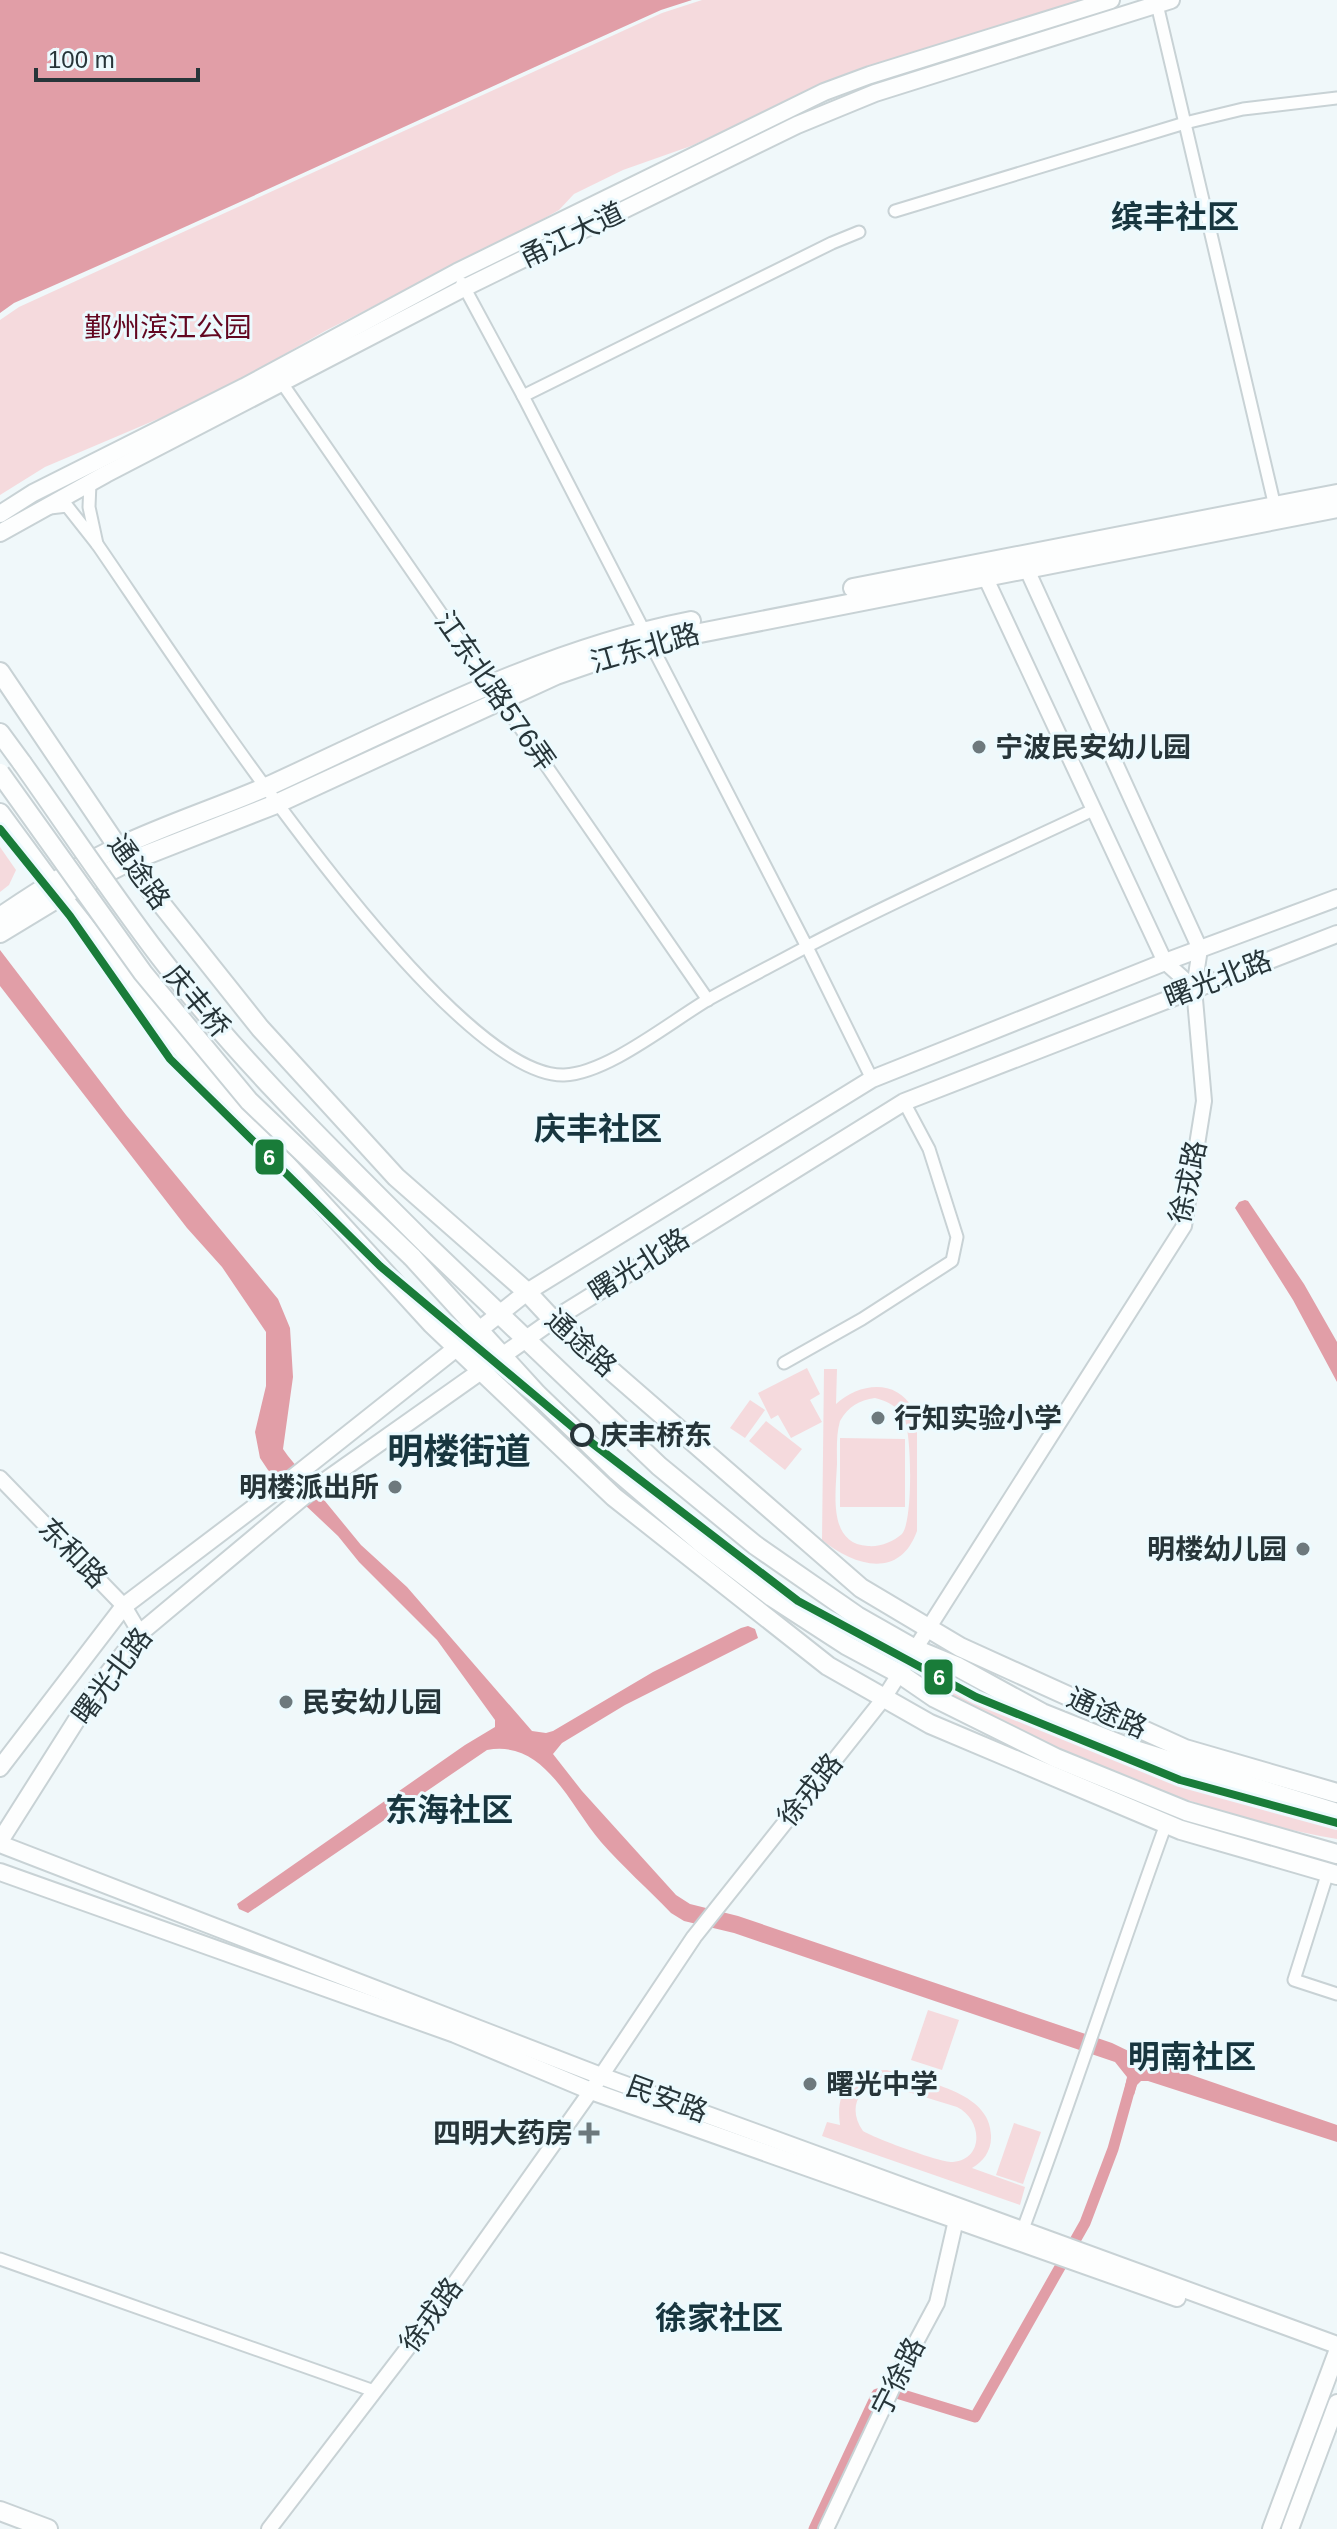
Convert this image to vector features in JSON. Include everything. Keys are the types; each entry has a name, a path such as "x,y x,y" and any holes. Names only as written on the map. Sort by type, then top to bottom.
{"main road":[{"name":"甬江大道","path":"0,514 33,493 244,387 457,272 824,92 1111,0"},
{"name":"甬江大道","path":"0,533 464,288 819,116 875,93 1161,1"},
{"name":"江东北路","path":"1276,514 1337,494"},
{"name":"江东北路","path":"0,933 11,914 124,854 265,787 496,692 556,675 646,636 1276,514 1337,508"},
{"name":"通途路","path":"0,672 124,854 260,1028 396,1177 527,1292 553,1320 861,1588 960,1647 1185,1749 1337,1793"},
{"name":"江东北路","path":"124,854 276,804 496,692"},
{"name":"庆丰桥","path":"0,733 161,957 233,1044 304,1123 425,1243"},
{"name":"庆丰桥","path":"0,773 143,973 249,1101 412,1257 480,1331"},
{"path":"0,813 56,890 192,1061 422,1312 614,1497 828,1666 930,1724 1166,1824 1332,1873"},
{"name":"曙光北路","path":"0,1768 124,1606 311,1464 527,1292 872,1079 1165,962 1337,898"},
{"name":"曙光北路","path":"0,1843 98,1686 140,1633 304,1496 553,1320 904,1102 1337,934"},
{"name":"通途路","path":"425,1243 659,1466 755,1545 857,1616 1042,1713 1132,1749 1337,1813"},
{"path":"480,1331 537,1394 617,1471 700,1542 784,1605 846,1645 900,1674 935,1698 1056,1758 1186,1811 1337,1854"},
{"name":"民安路","path":"0,1843 66,1872 601,2076 1023,2229 1046,2245"},
{"name":"民安路","path":"0,1872 455,2034 591,2091 956,2220 1046,2245 1337,2345"},
{"name":"民安路","path":"1091,2261 1337,2353"},
{"path":"1271,2529 1337,2353"},
{"path":"1290,2529 1337,2403"},
{"path":"0,2511 48,2529"}],"street":[{"path":"1161,1 1185,123 1276,514"},
{"path":"895,211 1185,123 1243,109 1337,98"},
{"path":"523,396 859,232"},
{"path":"457,272 807,947 872,1079"},
{"name":"江东北路576弄","path":"282,383 708,1000"},
{"path":"90,483 89,507 97,544"},
{"path":"41,509 67,506 97,544 276,804 408,966 486,1041 520,1064 559,1075 605,1064 708,1000 807,947 1093,810"},
{"path":"1023,562 1200,949"},
{"path":"982,570 1165,962 1194,988"},
{"name":"徐戎路","path":"269,2529 423,2328 591,2091 694,1937 884,1698 1184,1226 1204,1101 1194,988 1200,949"},
{"path":"784,1363 862,1319 952,1261 957,1237 929,1149 904,1102"},
{"name":"东和路","path":"0,1478 124,1606 140,1633"},
{"path":"1023,2229 1084,2065 1093,2028 1166,1824"},
{"path":"1332,1873 1294,1980 1337,1994"},
{"name":"宁徐路","path":"826,2529 887,2398 937,2303 956,2220"},
{"path":"0,2259 374,2391"}],"green space":[{"name":"鄞州滨江公园","path":"702,0 1093,0 826,83 691,146 623,170 574,194 559,210 529,227 325,331 212,396 45,467 0,495 0,320 19,307 662,13"},
{"path":"0,847 16,870 9,885 0,892"},
{"path":"807,1368 820,1394 810,1400 822,1422 791,1438 778,1415 771,1419 758,1393"},
{"path":"824,1369 837,1369 836,1404 855,1392 877,1387 897,1392 913,1409 917,1409 917,1531 909,1547 899,1557 874,1564 847,1556 822,1540","holes":["875,1398 888,1402 904,1418 909,1441 910,1496 902,1534 886,1543 868,1546 855,1543 840,1527 836,1502 837,1437 840,1421 850,1408"]},
{"path":"750,1400 765,1410 745,1438 730,1428"},
{"path":"766,1421 802,1449 785,1470 749,1441"},
{"path":"840,1438 905,1439 905,1507 840,1507"},
{"path":"949,1679 1055,1732 1337,1824 1337,1839 1234,1815 1085,1760 942,1690"},
{"path":"928,2010 959,2020 942,2070 911,2060"},
{"path":"887,2070 936,2084 968,2099 981,2109 989,2122 991,2143 986,2156 972,2168 1025,2187 1020,2205 822,2136 827,2122 840,2125 840,2102 848,2084 864,2073","holes":["879,2083 957,2107 971,2120 976,2138 971,2154 953,2162 908,2150 863,2131 856,2116 857,2102 864,2090"]},
{"path":"1014,2123 1041,2132 1023,2184 996,2175"}],"shaded area":[{"path":"0,0 692,0 661,10 14,303 0,313"},
{"path":"0,950 126,1115 278,1299 290,1328 293,1377 283,1449 361,1545 407,1587 532,1731 553,1731 653,1672 741,1628 748,1626 755,1629 758,1638 625,1705 562,1743 553,1754 582,1791 676,1895 690,1904 738,1916 1112,2043 1145,2059 1337,2125 1337,2142 1148,2081 1137,2085 1134,2095 1124,2092 1127,2077 1115,2062 734,1933 684,1921 671,1913 609,1851 554,1778 525,1755 507,1749 487,1750 248,1913 239,1909 237,1904 495,1727 495,1720 437,1640 359,1562 338,1536 268,1470 260,1458 255,1432 266,1386 266,1332 222,1267 187,1228 0,986"},
{"path":"1245,1200 1304,1284 1337,1342 1337,1382 1293,1300 1235,1208"}],"waterway":[{"path":"814,2529 877,2394 890,2391 975,2417 1085,2223 1113,2149 1132,2081"}],"transit line":[{"name":"6","path":"0,829 70,916 170,1059 380,1266 588,1440 798,1601 976,1697 1180,1780 1337,1823"}],"place":[{"name":"宁波民安幼儿园","path":"979,747"},
{"name":"行知实验小学","path":"878,1418"},
{"name":"庆丰桥东","path":"582,1435"},
{"name":"明楼派出所","path":"395,1487"},
{"name":"明楼幼儿园","path":"1303,1549"},
{"name":"民安幼儿园","path":"286,1702"},
{"name":"曙光中学","path":"810,2084"},
{"name":"四明大药房","path":"589,2133"}],"district":[{"name":"缤丰社区","path":"1175,217"},
{"name":"庆丰社区","path":"598,1129"},
{"name":"明楼街道","path":"459,1451"},
{"name":"东海社区","path":"449,1810"},
{"name":"明南社区","path":"1192,2057"},
{"name":"徐家社区","path":"719,2318"}]}
